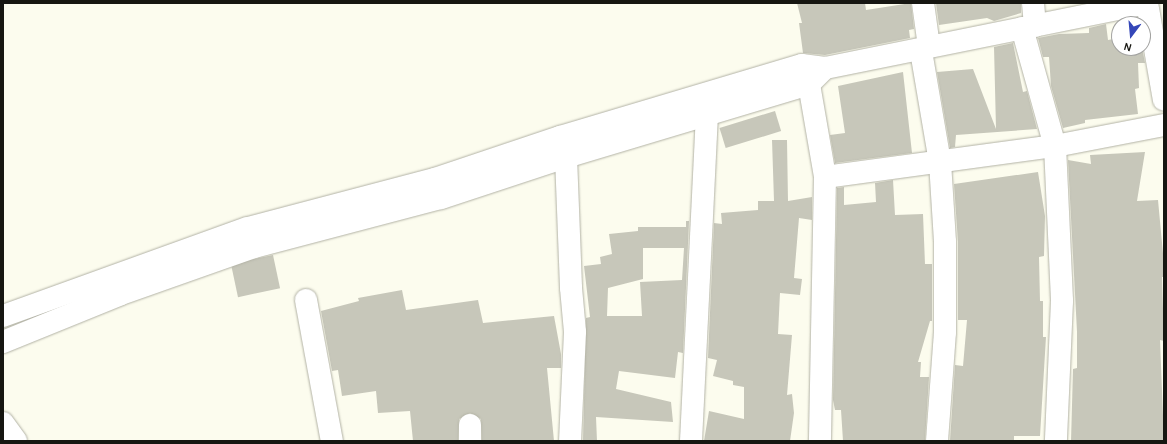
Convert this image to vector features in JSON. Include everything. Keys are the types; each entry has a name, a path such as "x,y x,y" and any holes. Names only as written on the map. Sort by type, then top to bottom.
{"main road":[{"path":"923,3 925,49 940,162 945,242 945,332 937,441"},
{"path":"1033,3 1028,27 1055,146 1062,301 1056,441"},
{"path":"3,316 287,216 435,179 560,137 802,66 825,68 1147,3 1164,100"},
{"path":"3,342 121,294 254,247 441,198 566,156 707,116 809,84 825,68"},
{"path":"809,84 824,177 820,441"},
{"path":"690,441 707,116"},
{"path":"824,177 1055,146 1164,125"},
{"path":"566,156 571,288 575,332 570,441"},
{"path":"306,300 332,441"},
{"path":"3,423 16,441"}],"building":[{"path":"797,3 865,3 866,10 911,3 914,29 909,30 910,38 825,55 803,53 799,23 802,23"},
{"path":"936,3 1021,3 1021,13 994,21 987,18 939,25"},
{"path":"1106,24 1108,40 1111,39 1111,56 1144,56 1145,63 1138,63 1139,88 1135,89 1138,114 1085,120 1085,123 1063,128 1051,86 1049,57 1043,57 1038,38 1059,34 1089,33 1089,28"},
{"path":"1013,43 1023,92 1027,91 1037,129 956,135 955,147 950,148 937,72 973,69 996,129 994,47"},
{"path":"903,72 912,153 835,163 830,135 845,133 838,86"},
{"path":"775,111 781,131 726,148 720,128"},
{"path":"772,140 787,140 788,201 812,197 812,220 799,218 794,278 802,279 800,295 780,293 778,334 792,335 787,395 792,394 794,413 790,441 704,441 709,411 744,419 744,387 733,385 733,381 713,376 717,360 708,358 714,223 722,224 721,213 758,210 758,201 774,201"},
{"path":"1145,152 1137,201 1158,200 1164,264 1164,277 1162,277 1164,341 1160,340 1164,441 1071,441 1073,369 1077,368 1077,332 1068,160 1091,164 1090,155"},
{"path":"1038,172 1045,216 1044,256 1039,257 1040,301 1043,301 1043,337 1046,337 1040,436 1014,436 1014,441 950,441 955,365 963,366 967,320 958,320 958,242 954,184"},
{"path":"893,180 895,215 923,214 925,264 932,264 932,321 930,321 918,362 921,362 920,377 929,377 925,441 843,441 841,410 835,410 833,400 837,188 844,187 844,205 876,202 875,183"},
{"path":"686,221 689,221 683,353 678,352 675,378 619,371 616,389 671,402 673,422 596,417 597,441 583,441 586,318 590,317 584,266 601,264 600,257 612,254 609,234 638,231 638,227 686,227","holes":["643,248 684,248 682,280 640,282 642,316 607,316 608,288 643,279"]},
{"path":"273,255 280,288 238,297 231,264"},
{"path":"402,290 406,310 478,300 483,323 554,316 561,354 561,368 547,368 554,441 482,441 481,419 470,413 459,419 458,441 413,441 410,411 378,413 376,391 342,396 338,370 332,371 321,311 359,301 358,298"}]}
